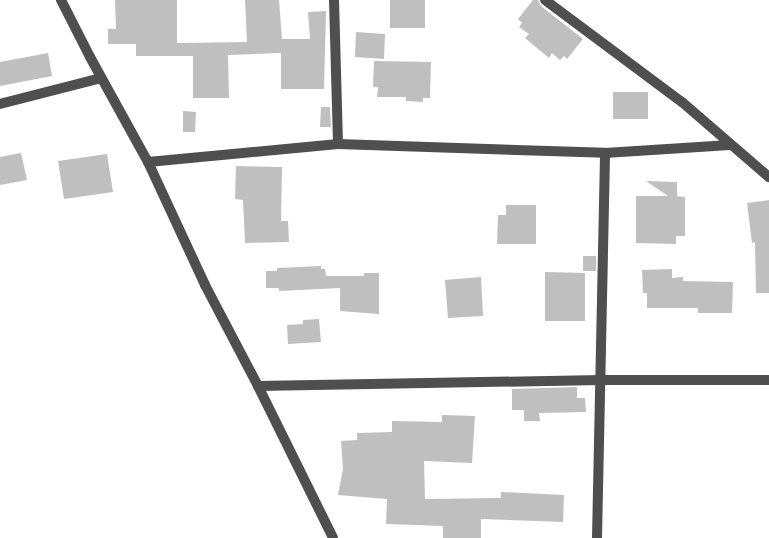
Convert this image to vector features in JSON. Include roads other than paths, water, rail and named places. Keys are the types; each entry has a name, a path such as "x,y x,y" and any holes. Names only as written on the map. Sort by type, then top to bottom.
{"street":[{"path":"61,0 101,78 148,162 205,285 258,386 333,538"},
{"path":"334,0 338,144"},
{"path":"545,0 682,102 769,177"},
{"path":"0,104 101,78"},
{"path":"148,162 338,144 606,153 730,145"},
{"path":"598,538 606,153"},
{"path":"258,386 602,380 769,380"}]}
